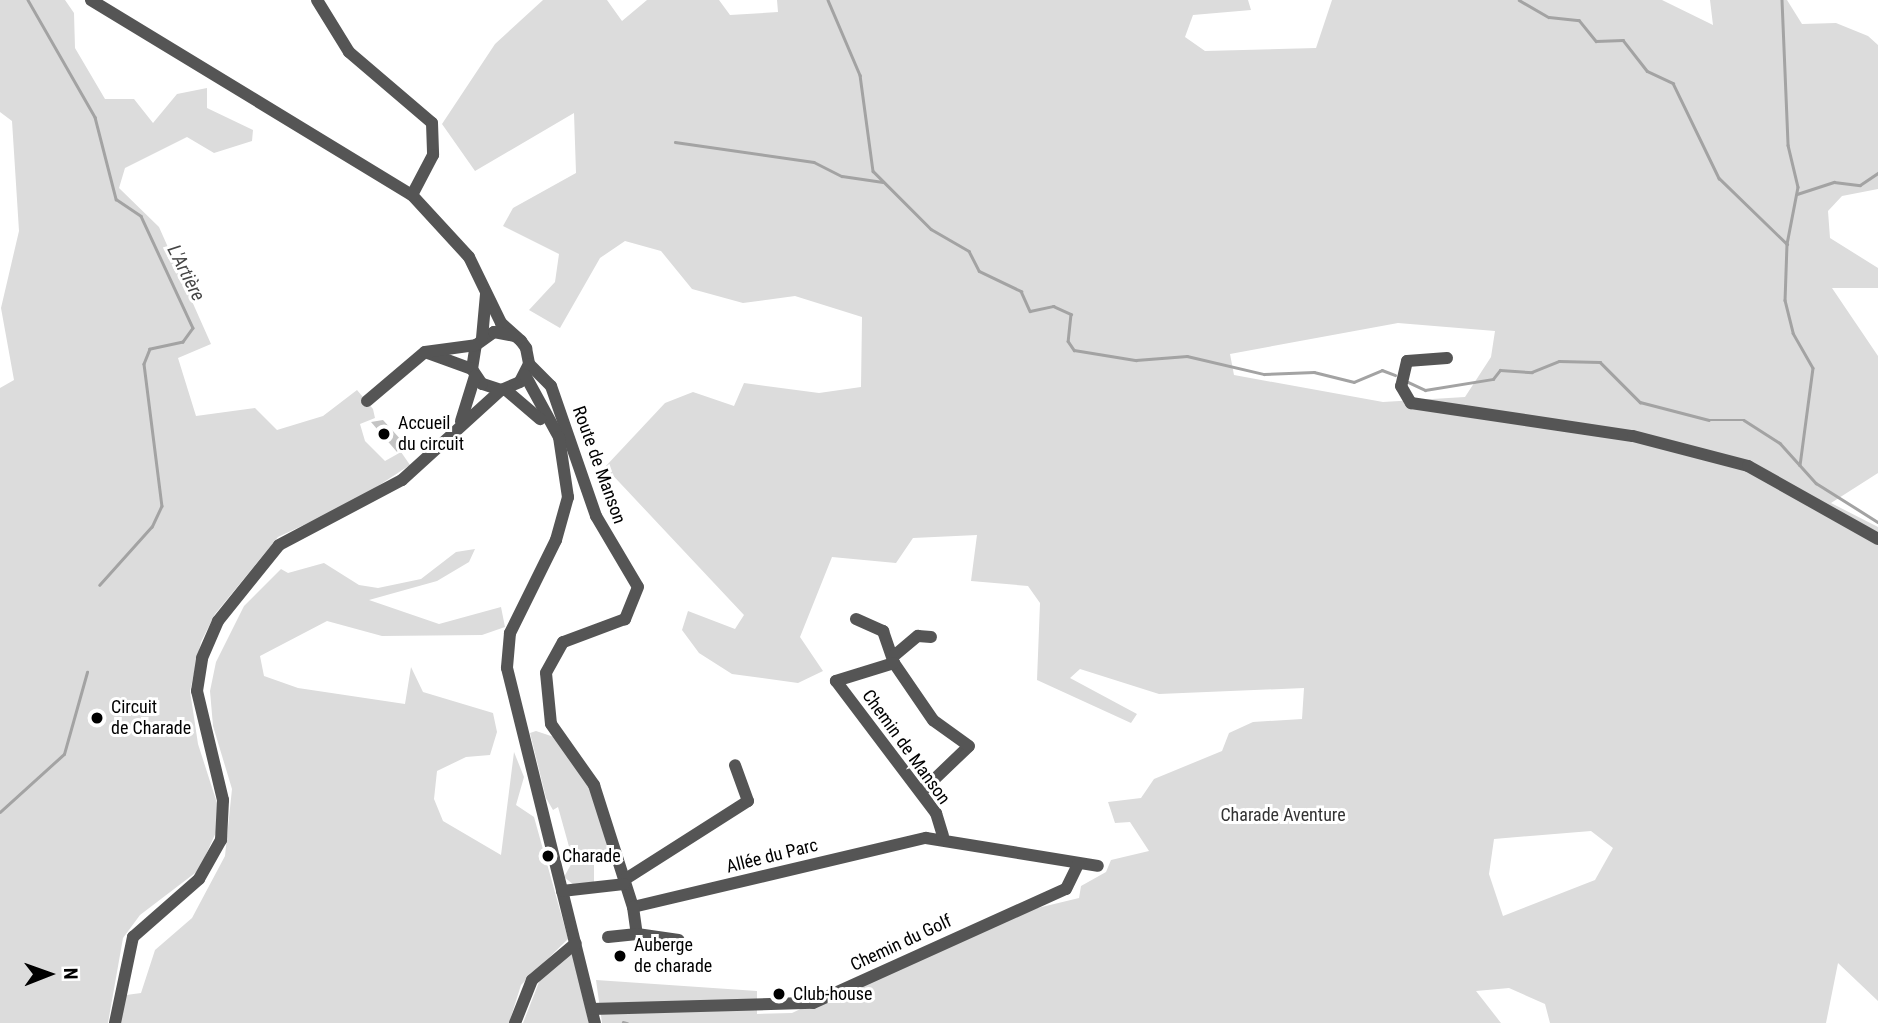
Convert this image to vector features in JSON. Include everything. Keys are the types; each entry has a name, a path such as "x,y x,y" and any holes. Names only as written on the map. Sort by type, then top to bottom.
{"street":[{"path":"92,0 412,195 481,277 498,318 514,336 562,448 569,485 562,523 507,648 511,692 595,1023"},
{"path":"317,0 349,52 432,123 433,155 412,195"},
{"path":"443,446 467,410 487,304 481,277"},
{"path":"367,401 425,352 479,342 494,332 514,336"},
{"path":"425,352 473,372 530,407 562,448"},
{"path":"1447,358 1408,361 1401,386 1411,403 1633,436 1748,466 1878,539"},
{"path":"115,1023 133,937 199,879 221,841 223,800 197,691 202,658 218,621 279,545 385,491 443,446 527,370"},
{"name":"Route de Manson","path":"527,370 549,384 596,516 638,587 625,619 563,642 546,673 551,724 594,785 624,882"},
{"path":"856,619 883,631 894,659 933,720 969,746 921,792"},
{"path":"894,659 918,636 931,637"},
{"name":"Chemin de Manson","path":"894,659 836,681 921,792 943,836"},
{"path":"562,891 624,882 748,801 735,765"},
{"path":"943,836 1098,866"},
{"name":"Allée du Parc","path":"633,907 943,836"},
{"name":"Chemin du Golf","path":"592,1009 813,1003 1066,889 1078,864"},
{"path":"624,882 633,907 638,934"},
{"path":"608,937 638,934 679,940"},
{"path":"515,1023 532,980 576,943"}],"green space":[{"name":"Circuit de Charade","path":"0,0 65,0 74,13 75,48 105,99 134,99 153,123 177,94 207,88 207,108 253,130 252,141 214,153 187,137 125,168 119,188 159,227 211,344 178,358 196,416 255,408 277,430 323,416 357,390 373,409 375,418 360,424 365,441 385,461 401,452 410,465 355,501 278,537 215,614 201,642 190,691 198,744 217,803 217,830 199,870 140,915 123,938 108,1023 0,1023 0,388 14,380 1,308 19,231 12,121 0,112"},
{"name":"Charade Aventure","path":"543,0 607,0 622,21 647,0 719,0 730,15 778,12 777,0 1248,0 1251,10 1193,15 1185,37 1205,51 1316,48 1332,0 1662,0 1713,25 1710,0 1787,0 1802,24 1836,23 1868,36 1878,45 1878,189 1842,196 1828,211 1830,238 1878,268 1878,288 1832,288 1878,356 1878,473 1831,503 1878,527 1878,1001 1838,963 1826,1023 1550,1023 1545,1004 1509,988 1476,991 1501,1023 602,1023 596,980 757,991 757,1014 792,1013 992,919 1079,898 1081,886 1106,872 1111,860 1149,851 1130,822 1115,823 1108,802 1141,798 1154,779 1222,751 1229,733 1253,722 1302,719 1304,688 1159,694 1080,669 1070,678 1137,714 1131,723 1037,680 1040,603 1028,586 971,581 977,535 913,538 896,563 832,557 800,637 823,671 798,683 732,674 699,653 682,630 688,611 735,629 744,615 605,467 665,403 693,392 734,406 744,383 819,393 861,387 862,317 795,296 743,303 692,289 661,251 625,241 600,258 560,328 529,310 555,282 559,254 503,226 513,208 576,173 574,113 475,171 442,124 495,44","holes":["1398,323 1495,331 1491,357 1465,397 1383,402 1234,375 1230,354","1591,831 1613,848 1595,880 1503,916 1489,874 1494,839"]},
{"path":"475,549 469,562 437,581 369,600 439,624 501,607 505,627 482,635 382,636 327,621 260,656 264,676 298,688 405,704 411,667 423,692 493,713 497,732 490,755 466,757 437,771 434,799 443,821 501,855 514,752 524,777 516,805 534,817 568,939 521,985 509,1023 115,1023 119,996 141,993 155,950 192,918 225,856 232,789 213,726 210,691 216,662 244,606 281,569 288,573 324,563 359,585 378,588 421,579 456,552"},
{"path":"536,731 560,739 585,772 618,863 594,864 594,882 574,885 564,877 573,861 558,807 553,810 546,798 530,733"},
{"path":"572,953 589,1023 523,1023 541,977"}],"building":[{"name":"Accueil du circuit","path":"383,420 402,441 397,452 371,422"}],"waterway":[{"name":"L'Artière","path":"28,0 95,117 116,199 141,216 193,328 183,342 150,349 144,364 162,506 152,527 100,585"},
{"path":"828,0 860,75 873,171 931,229 969,251 979,271 1021,291 1030,311 1053,306 1071,314 1068,341 1074,350 1136,360 1187,356 1264,374 1314,372 1354,382 1382,370 1395,375"},
{"path":"1519,0 1549,17 1579,20 1596,41 1623,40 1647,71 1673,83 1719,178 1787,244"},
{"path":"1782,0 1788,145 1798,187 1787,244 1785,300 1793,333 1813,368 1800,465"},
{"path":"675,142 814,162 842,176 883,182"},
{"path":"1797,194 1834,182 1860,185 1878,173"},
{"path":"1408,382 1425,390 1493,379 1500,370 1532,372 1559,361 1600,362 1640,402 1709,420 1744,420 1780,443 1816,483 1878,522"},
{"name":"L'Artière","path":"0,812 64,754 87,672"},
{"path":"623,1022 627,1023"}],"place":[{"name":"Accueil du circuit","path":"384,434"},
{"name":"Circuit de Charade","path":"97,718"},
{"name":"Charade","path":"548,856"},
{"name":"Auberge de charade","path":"620,956"},
{"name":"Club-house","path":"779,994"}]}
